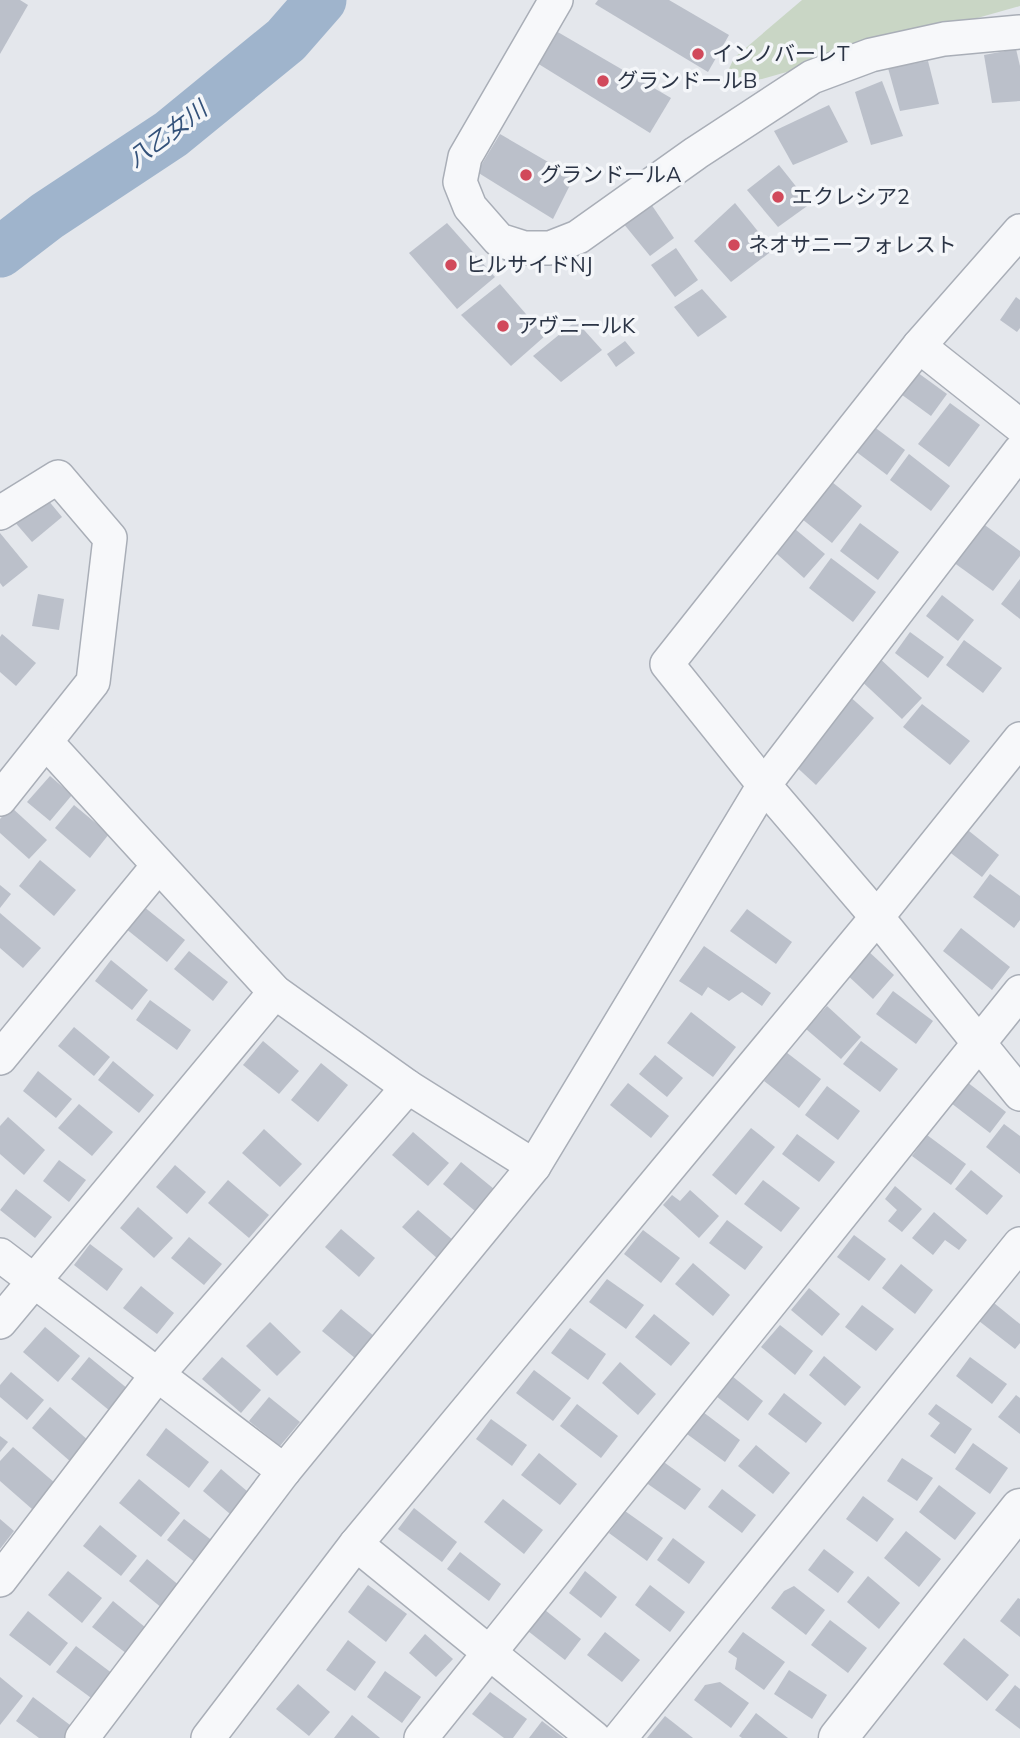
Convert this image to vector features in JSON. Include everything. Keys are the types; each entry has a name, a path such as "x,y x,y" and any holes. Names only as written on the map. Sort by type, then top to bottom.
{"street":[{"path":"556,0 465,157 460,182 470,207 499,240 524,248 550,248 578,237 696,153 812,77 871,55 932,42 1020,32"},
{"path":"1020,231 919,346 667,664 1020,1094"},
{"path":"919,346 1020,426"},
{"path":"82,1738 284,1471 534,1166 764,785 1020,451"},
{"path":"0,513 58,477 110,538 93,682 0,799"},
{"path":"208,1738 356,1544 877,917 1020,739"},
{"path":"46,743 275,992 408,1087 534,1166"},
{"path":"0,1058 158,866"},
{"path":"0,1322 275,992"},
{"path":"421,1738 1020,992"},
{"path":"0,1580 157,1375 408,1087"},
{"path":"620,1738 1020,1244"},
{"path":"0,1255 284,1471"},
{"path":"838,1738 1020,1508"},
{"path":"356,1544 594,1738"}],"green space":[{"path":"802,0 1020,0 1020,6 762,79 721,86 734,58"}],"building":[{"path":"0,0 20,0 28,5 0,54"},
{"name":"インノバーレT","path":"598,0 669,0 729,35 708,72 595,4"},
{"name":"グランドールB","path":"556,31 671,98 650,133 537,63"},
{"path":"1016,49 1020,66 1020,101 992,103 984,55"},
{"path":"928,61 939,104 900,111 888,68"},
{"path":"882,81 903,136 871,145 855,92"},
{"path":"829,105 848,142 793,165 774,131"},
{"name":"グランドールA","path":"500,134 574,177 553,219 477,172"},
{"name":"エクレシア2","path":"779,165 810,204 778,227 747,190"},
{"name":"ネオサニーフォレスト","path":"735,203 773,250 731,282 694,241"},
{"path":"651,204 674,238 650,256 623,223"},
{"name":"ヒルサイドNJ","path":"447,223 495,277 457,309 409,253"},
{"path":"676,248 698,280 675,297 651,265"},
{"name":"アヴニールK","path":"500,284 545,336 511,366 461,315"},
{"path":"702,289 727,317 698,337 674,307"},
{"path":"1016,297 1020,300 1020,328 1017,332 1000,320"},
{"path":"576,321 602,350 561,382 533,356"},
{"path":"625,341 635,353 616,367 607,354"},
{"path":"910,367 947,394 931,416 894,389"},
{"path":"950,403 980,425 949,467 918,444"},
{"path":"869,423 905,450 887,475 850,447"},
{"path":"909,454 950,486 931,511 890,480"},
{"path":"827,478 862,506 832,543 797,515"},
{"path":"43,494 62,517 32,542 13,520"},
{"path":"860,523 899,552 878,580 840,551"},
{"path":"982,523 1020,551 1020,556 993,591 953,562"},
{"path":"789,524 825,554 804,578 769,547"},
{"path":"0,533 28,567 3,587 0,583"},
{"path":"831,558 876,592 853,622 809,588"},
{"path":"1020,579 1020,619 1001,604"},
{"path":"38,594 64,599 59,630 32,626"},
{"path":"942,595 974,620 958,641 926,616"},
{"path":"910,632 944,657 928,678 895,653"},
{"path":"2,634 36,663 16,686 0,672"},
{"path":"964,640 1002,668 983,693 946,665"},
{"path":"876,655 922,698 902,719 856,676"},
{"path":"848,695 874,718 816,785 790,761"},
{"path":"922,704 970,741 950,765 903,727"},
{"path":"50,776 72,795 50,821 27,802"},
{"path":"74,805 109,834 90,858 55,828"},
{"path":"11,807 47,840 29,859 0,833 0,819"},
{"path":"969,831 999,855 982,877 943,847 953,835"},
{"path":"40,860 76,890 54,916 19,886"},
{"path":"990,874 1020,896 1020,920 1014,928 973,897"},
{"path":"0,885 11,894 0,908"},
{"path":"143,906 185,940 167,962 125,928"},
{"path":"747,909 792,942 776,964 730,931"},
{"path":"0,913 41,948 23,968 0,948"},
{"path":"961,928 1010,967 992,990 943,951"},
{"path":"704,946 771,993 762,1006 742,992 729,1001 708,987 702,996 679,981"},
{"path":"867,950 894,975 873,999 845,973"},
{"path":"189,951 228,982 213,1001 174,969"},
{"path":"111,960 148,990 132,1010 95,981"},
{"path":"893,991 933,1021 916,1044 876,1014"},
{"path":"150,1000 191,1030 177,1050 136,1020"},
{"path":"827,1006 861,1037 841,1059 806,1029"},
{"path":"691,1012 736,1047 713,1077 667,1043"},
{"path":"74,1027 110,1057 94,1076 58,1046"},
{"path":"263,1041 299,1071 279,1094 243,1065"},
{"path":"861,1041 898,1069 880,1092 843,1064"},
{"path":"786,1052 821,1079 799,1108 764,1081"},
{"path":"655,1055 683,1078 667,1097 639,1074"},
{"path":"113,1061 154,1095 139,1113 98,1080"},
{"path":"321,1063 348,1085 318,1122 291,1100"},
{"path":"38,1071 72,1099 56,1118 23,1091"},
{"path":"967,1082 1006,1112 990,1133 951,1103"},
{"path":"628,1083 669,1116 651,1138 610,1105"},
{"path":"827,1086 860,1111 838,1140 805,1115"},
{"path":"79,1104 113,1132 92,1156 58,1128"},
{"path":"8,1117 45,1150 24,1175 0,1154 0,1126"},
{"path":"1004,1124 1020,1136 1020,1174 986,1147"},
{"path":"751,1128 775,1147 736,1195 712,1175"},
{"path":"264,1129 302,1164 280,1187 242,1153"},
{"path":"413,1132 449,1163 428,1186 392,1155"},
{"path":"797,1134 835,1162 819,1182 782,1154"},
{"path":"927,1135 966,1164 951,1185 912,1156"},
{"path":"59,1160 86,1180 69,1202 43,1181"},
{"path":"461,1162 494,1189 475,1211 443,1184"},
{"path":"175,1165 206,1192 187,1214 156,1187"},
{"path":"971,1170 1003,1196 987,1215 955,1189"},
{"path":"228,1180 269,1215 249,1238 208,1203"},
{"path":"763,1180 800,1208 781,1232 744,1204"},
{"path":"895,1186 922,1209 902,1232 888,1221 897,1210 885,1199"},
{"path":"16,1189 52,1217 35,1238 0,1210"},
{"path":"690,1190 719,1216 699,1238 663,1205 672,1195 680,1201"},
{"path":"138,1207 173,1238 154,1258 120,1228"},
{"path":"418,1210 454,1241 438,1259 402,1227"},
{"path":"934,1212 967,1240 959,1250 945,1240 933,1255 912,1238"},
{"path":"727,1220 763,1247 745,1270 709,1243"},
{"path":"341,1229 375,1258 359,1277 325,1247"},
{"path":"643,1230 680,1258 661,1283 624,1254"},
{"path":"854,1235 886,1259 869,1281 837,1257"},
{"path":"189,1237 222,1264 204,1285 171,1258"},
{"path":"90,1244 123,1269 107,1291 74,1265"},
{"path":"693,1263 730,1295 713,1316 675,1284"},
{"path":"901,1264 933,1290 915,1314 882,1288"},
{"path":"607,1279 644,1305 626,1329 589,1302"},
{"path":"141,1286 174,1313 157,1334 123,1308"},
{"path":"809,1288 840,1314 822,1336 791,1310"},
{"path":"994,1303 1020,1324 1020,1343 1015,1349 979,1321"},
{"path":"862,1305 894,1329 876,1351 845,1327"},
{"path":"341,1309 380,1341 361,1363 322,1331"},
{"path":"654,1314 690,1343 671,1366 635,1337"},
{"path":"270,1322 301,1352 277,1376 246,1346"},
{"path":"780,1325 813,1351 795,1375 761,1347"},
{"path":"45,1327 80,1356 58,1382 23,1352"},
{"path":"570,1328 606,1354 588,1380 551,1353"},
{"path":"824,1356 861,1387 845,1406 809,1375"},
{"path":"89,1357 128,1389 110,1411 71,1379"},
{"path":"222,1357 261,1390 241,1413 202,1379"},
{"path":"970,1357 1007,1384 992,1404 956,1376"},
{"path":"620,1362 656,1394 638,1415 602,1383"},
{"path":"534,1370 571,1398 553,1421 516,1393"},
{"path":"11,1372 44,1400 27,1420 0,1397 0,1385"},
{"path":"732,1376 763,1401 748,1421 716,1396"},
{"path":"784,1393 822,1423 806,1443 768,1414"},
{"path":"1016,1395 1020,1398 1020,1434 998,1417"},
{"path":"269,1397 300,1422 280,1446 249,1421"},
{"path":"577,1404 618,1436 601,1458 560,1426"},
{"path":"936,1404 972,1429 955,1454 930,1436 940,1423 928,1414"},
{"path":"50,1407 89,1441 71,1462 32,1428"},
{"path":"703,1412 740,1440 725,1462 687,1434"},
{"path":"491,1419 527,1445 512,1466 476,1439"},
{"path":"166,1428 209,1462 189,1488 146,1455"},
{"path":"0,1436 8,1442 0,1452"},
{"path":"973,1443 1008,1468 990,1494 955,1469"},
{"path":"756,1445 790,1473 773,1494 738,1466"},
{"path":"13,1447 55,1483 32,1509 0,1481 0,1461"},
{"path":"539,1453 577,1484 560,1505 521,1475"},
{"path":"902,1458 933,1478 917,1501 887,1481"},
{"path":"661,1460 701,1489 685,1510 645,1482"},
{"path":"221,1469 254,1497 236,1519 203,1491"},
{"path":"139,1479 180,1513 161,1537 119,1503"},
{"path":"939,1485 976,1513 955,1540 919,1512"},
{"path":"722,1489 756,1515 742,1533 708,1507"},
{"path":"863,1496 894,1519 877,1542 846,1519"},
{"path":"503,1499 543,1530 524,1554 484,1522"},
{"path":"414,1508 457,1542 442,1562 398,1529"},
{"path":"625,1511 663,1538 647,1561 609,1533"},
{"path":"0,1519 14,1531 0,1549"},
{"path":"184,1519 218,1545 201,1567 167,1540"},
{"path":"100,1525 137,1556 121,1576 83,1546"},
{"path":"906,1531 941,1559 919,1587 884,1558"},
{"path":"673,1538 705,1562 689,1584 657,1560"},
{"path":"824,1549 854,1572 838,1593 808,1570"},
{"path":"460,1552 501,1584 489,1601 447,1569"},
{"path":"147,1559 186,1591 168,1613 129,1581"},
{"path":"68,1571 102,1598 82,1623 48,1595"},
{"path":"585,1571 617,1597 601,1618 569,1593"},
{"path":"868,1576 900,1603 879,1629 847,1602"},
{"path":"368,1585 407,1614 386,1642 348,1612"},
{"path":"650,1585 685,1612 670,1632 635,1605"},
{"path":"794,1586 825,1610 806,1635 771,1608 784,1591"},
{"path":"1018,1598 1020,1599 1020,1637 1000,1621"},
{"path":"113,1601 151,1632 131,1657 92,1627"},
{"path":"545,1610 581,1639 565,1660 528,1631"},
{"path":"28,1611 68,1643 50,1666 9,1635"},
{"path":"830,1620 867,1648 848,1673 811,1645"},
{"path":"605,1632 640,1660 622,1682 587,1655"},
{"path":"743,1632 785,1662 764,1690 735,1669 737,1658 728,1652"},
{"path":"425,1634 453,1659 436,1677 409,1653"},
{"path":"964,1638 1009,1675 987,1701 943,1664"},
{"path":"348,1640 376,1662 355,1691 326,1670"},
{"path":"76,1646 117,1677 98,1703 56,1672"},
{"path":"789,1670 827,1695 812,1719 774,1694"},
{"path":"385,1671 421,1697 402,1723 367,1697"},
{"path":"0,1677 23,1696 0,1725"},
{"path":"720,1682 749,1703 731,1728 694,1700 705,1685"},
{"path":"298,1684 330,1712 309,1736 276,1709"},
{"path":"1015,1685 1020,1689 1020,1729 995,1710"},
{"path":"490,1692 527,1719 513,1738 504,1738 472,1714"},
{"path":"33,1697 74,1728 66,1738 39,1738 16,1721"},
{"path":"756,1713 788,1738 739,1736"},
{"path":"352,1715 380,1738 334,1738"},
{"path":"665,1716 693,1738 647,1738"},
{"path":"542,1721 564,1738 529,1738"}],"waterway":[{"name":"八乙女川","path":"0,252 47,216 171,134 286,40 321,0"}],"place":[{"name":"インノバーレT","path":"698,54"},
{"name":"グランドールB","path":"603,81"},
{"name":"グランドールA","path":"526,175"},
{"name":"エクレシア2","path":"778,197"},
{"name":"ネオサニーフォレスト","path":"734,245"},
{"name":"ヒルサイドNJ","path":"451,265"},
{"name":"アヴニールK","path":"503,326"}]}
